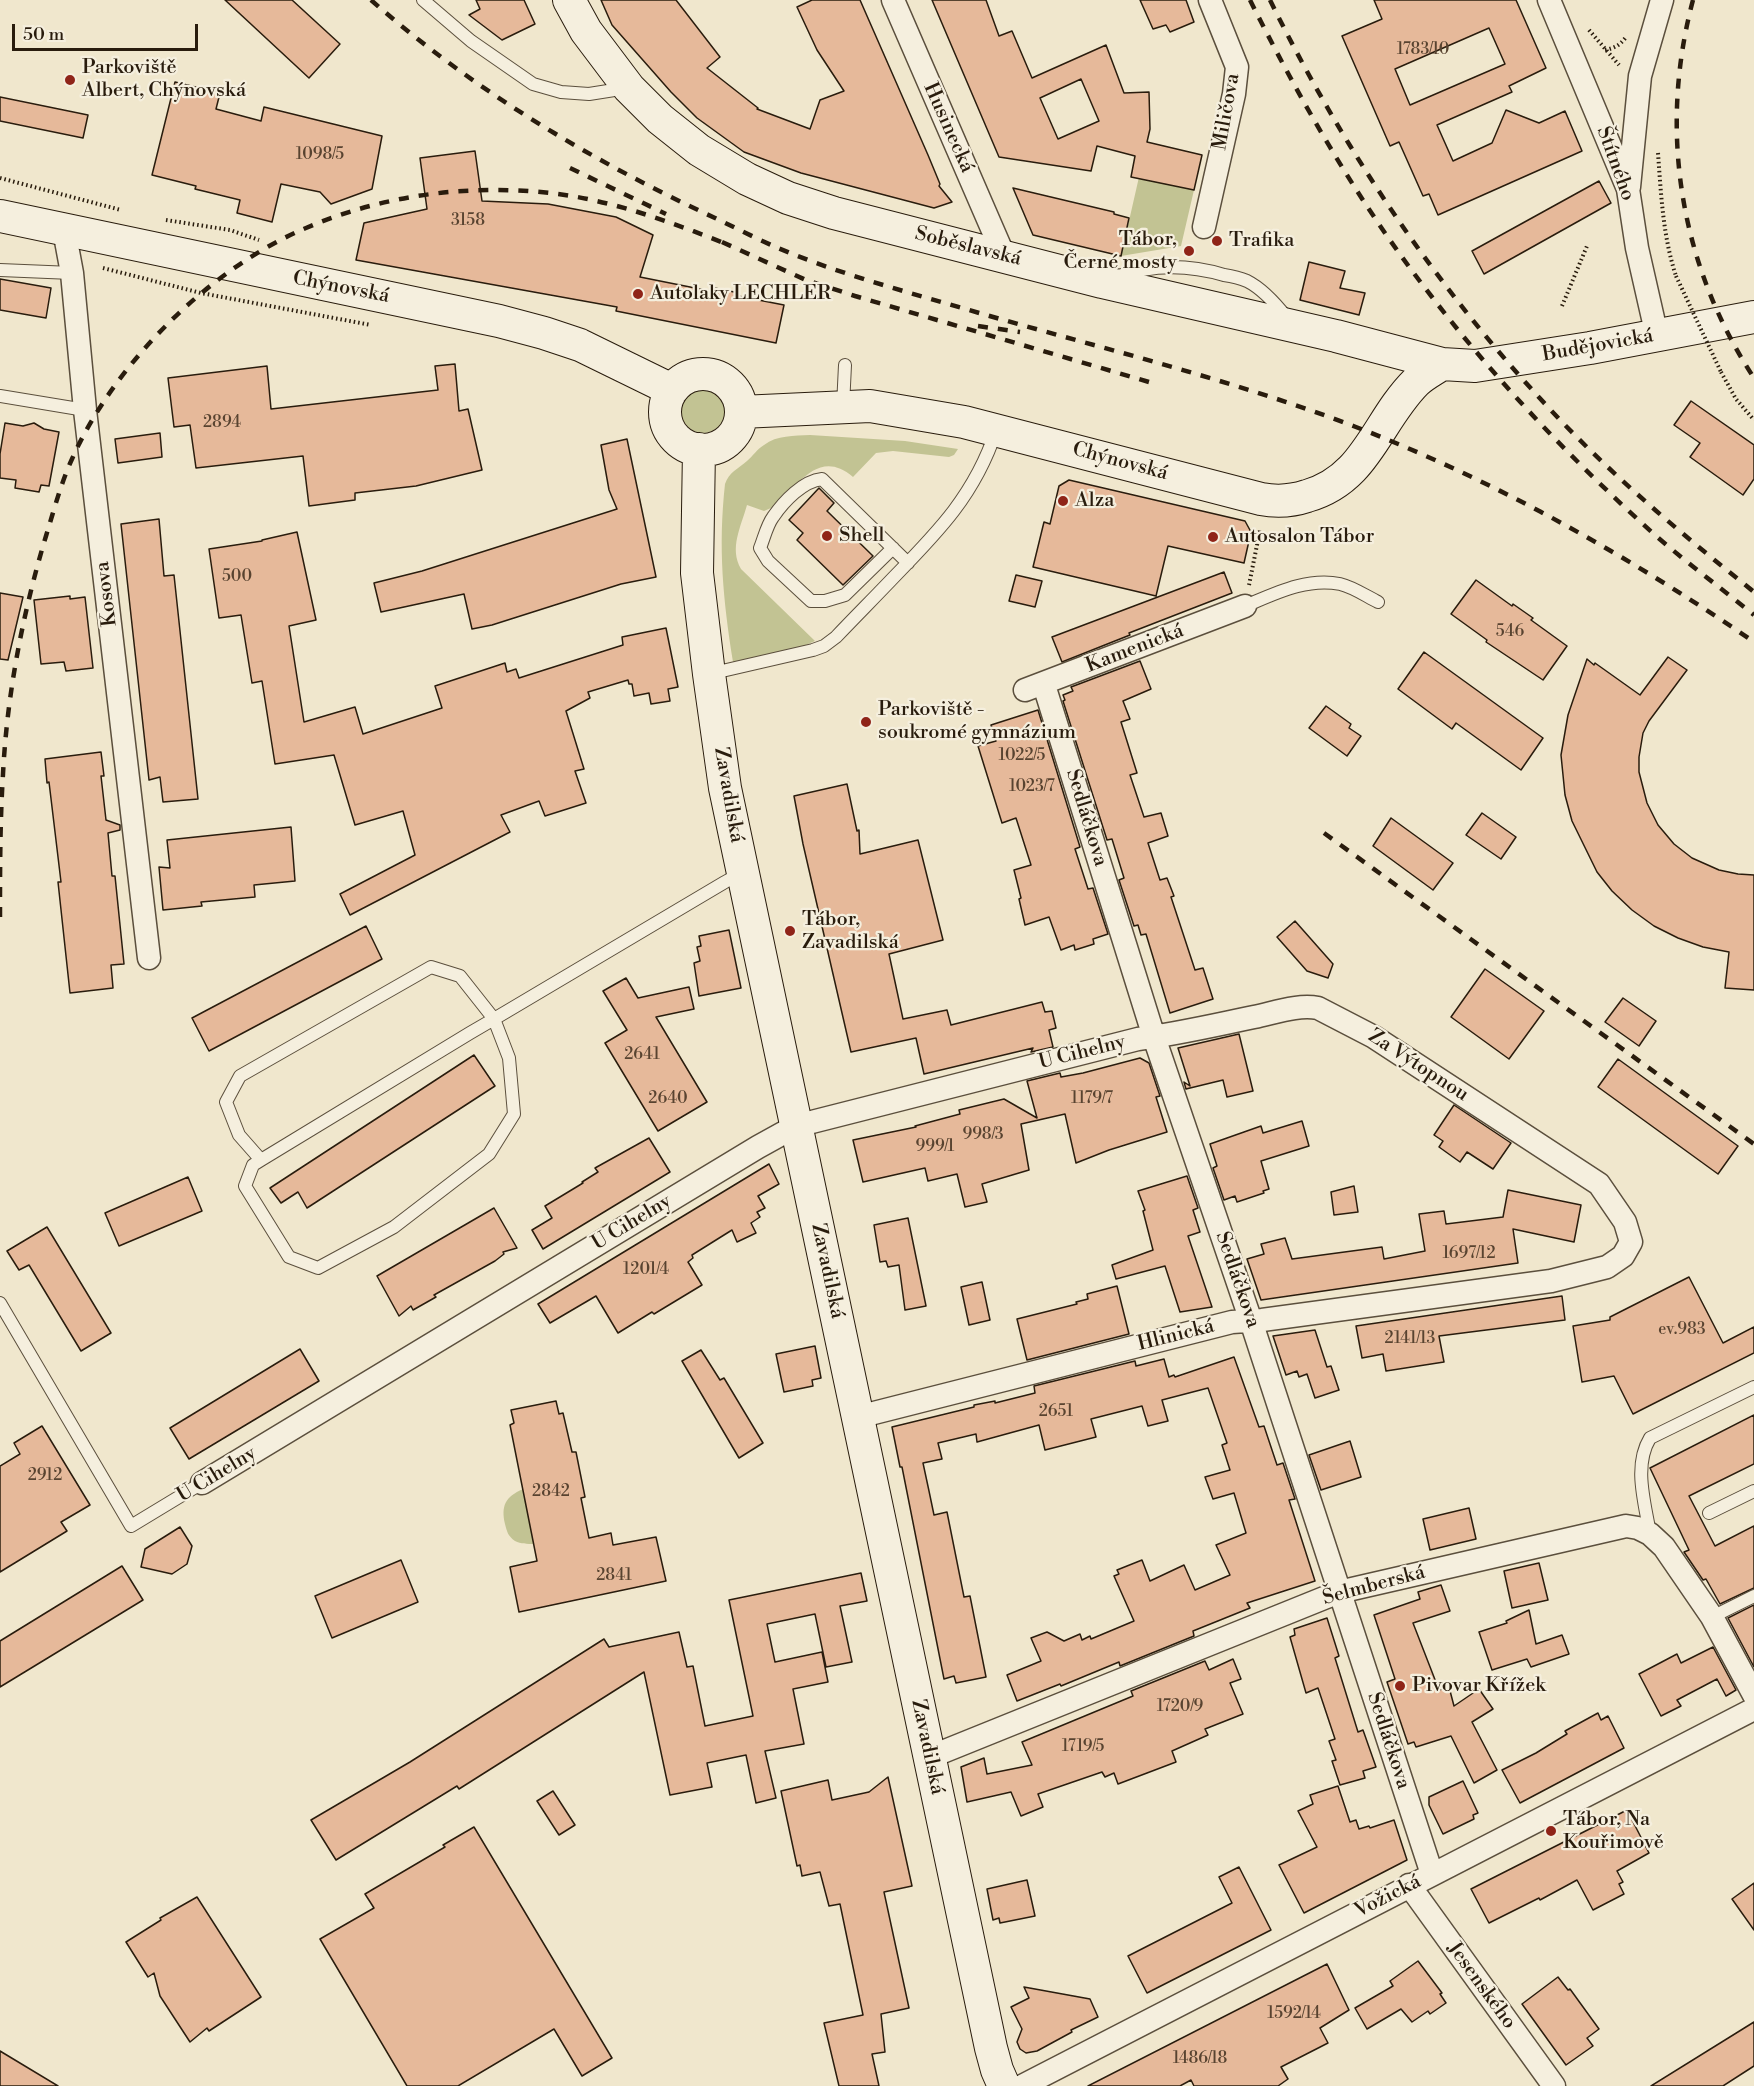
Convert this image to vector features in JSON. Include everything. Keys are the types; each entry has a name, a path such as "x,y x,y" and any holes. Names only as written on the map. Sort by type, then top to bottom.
{"main road":[{"name":"Soběslavská","path":"569,0 586,32 628,88 660,119 699,150 747,179 788,198 834,213 1102,282 1293,326 1442,364"},
{"name":"Chýnovská","path":"0,216 499,321 580,345 672,390"},
{"name":"Budějovická","path":"1442,364 1475,366 1590,348 1754,317"},
{"name":"Chýnovská","path":"741,412 870,406 964,422 1261,499 1291,500 1315,494 1346,476 1358,463 1416,382 1442,364"},
{"path":"703,374 725,381 734,390 741,412 739,424 733,436 723,444 711,449 686,446 668,428 665,415 666,402 672,390 691,376 703,374"},
{"name":"Zavadilská","path":"699,449 697,573 725,788 994,2059 1004,2086"}],"street":[{"name":"Husinecká","path":"893,0 1004,256"},
{"name":"Miličova","path":"1204,227 1234,94 1237,67 1209,0"},
{"name":"Štítného","path":"1549,0 1628,189 1637,248 1657,336"},
{"path":"1628,189 1640,76 1662,0"},
{"name":"Kosova","path":"64,230 72,273 85,410 149,958"},
{"name":"Kamenická","path":"1034,687 1245,606"},
{"name":"Sedláčkova","path":"1034,687 1251,1321 1432,1874"},
{"name":"Za Výtopnou","path":"1154,1037 1311,1006 1325,1010 1374,1037 1599,1184 1625,1222 1631,1242"},
{"name":"U Cihelny","path":"202,1483 796,1126 1138,1039 1154,1037"},
{"name":"Hlinická","path":"858,1417 1232,1322 1551,1281 1607,1268 1623,1256 1631,1242"},
{"name":"Šelmberská","path":"930,1757 1339,1592 1626,1526 1638,1528 1650,1534"},
{"path":"1650,1534 1664,1547 1712,1617 1754,1695"},
{"name":"Vožická","path":"1022,2086 1754,1709"},
{"name":"Jesenského","path":"1409,1885 1554,2086"}],"lane":[{"path":"423,0 471,40 533,84 561,92 590,94 628,88"},
{"path":"0,270 72,273"},
{"path":"843,407 845,365"},
{"path":"0,396 85,410"},
{"path":"709,674 800,654 824,646 937,534 965,496 984,464 997,430"},
{"path":"893,548 845,595 825,602 811,601 768,561 760,548 772,518 797,491 813,480 822,479 893,548 908,563"},
{"path":"1245,606 1286,589 1320,582 1342,585 1378,602"},
{"path":"261,1160 239,1135 226,1102 240,1076 431,967 460,976 494,1019 509,1058 514,1114 489,1154 394,1227 318,1268 289,1257 245,1186 253,1165 494,1019 742,872"},
{"name":"U Cihelny","path":"0,1302 131,1526 202,1483"},
{"path":"1650,1534 1642,1482 1642,1465 1646,1445 1650,1438 1754,1386"},
{"path":"1709,1514 1754,1491"},
{"path":"1712,1617 1754,1596"}],"path":[{"path":"1585,25 1609,55"},
{"path":"1658,150 1669,248 1676,276 1721,372 1736,399 1754,420"},
{"path":"0,178 73,198"},
{"path":"1562,306 1587,246"},
{"path":"101,267 201,293 374,326"},
{"path":"1245,606 1260,530 1254,521"}],"green space":[{"path":"1139,177 1194,190 1181,246 1121,256"},
{"path":"703,389 718,396 725,411 718,426 703,433 688,426 681,411 688,396"},
{"path":"810,435 905,441 958,449 954,455 949,457 893,451 876,453 853,477 840,469 829,466 818,468 798,482 771,508 764,511 747,505 736,545 741,569 815,641 801,647 733,662 723,573 722,530 725,484 731,474 759,448 774,439"},
{"path":"523,1489 534,1544 515,1541 508,1534 505,1524 504,1507 508,1499"}],"building":[{"path":"225,0 292,0 340,44 309,78"},
{"path":"476,0 524,0 535,24 502,40 469,15 480,9"},
{"path":"601,0 676,0 720,57 707,68 757,109 810,129 820,100 844,91 817,50 797,7 812,0 860,0 928,155 939,186 952,202 934,208 801,173 744,152 697,118 671,92 612,25"},
{"path":"932,0 986,0 999,36 1012,31 1032,78 1106,45 1124,93 1149,92 1150,129 1147,142 1202,155 1194,190 1131,177 1135,156 1097,146 1091,171 999,157","holes":["1081,79 1099,121 1058,139 1040,98"]},
{"path":"1140,0 1186,0 1194,22 1170,32 1166,25 1153,29"},
{"path":"1374,0 1516,0 1546,68 1509,86 1512,92 1437,125 1453,161 1492,143 1506,110 1539,123 1565,111 1582,151 1438,215 1429,194 1423,196 1399,142 1390,146 1342,36 1382,19","holes":["1489,28 1505,64 1410,105 1395,69"]},
{"path":"175,82 220,93 216,109 261,121 264,107 382,136 372,189 331,204 320,192 281,184 272,222 237,213 240,200 152,175"},
{"path":"0,97 88,115 83,138 0,121"},
{"path":"475,151 482,201 548,204 616,217 653,235 640,277 710,291 710,287 739,293 738,296 784,305 776,343 616,311 617,307 356,260 364,223 427,209 420,158"},
{"path":"1599,181 1611,203 1484,274 1472,251"},
{"path":"1013,188 1114,212 1114,214 1129,218 1121,256 1033,235"},
{"path":"1309,262 1345,271 1340,288 1365,293 1359,315 1300,300"},
{"path":"0,279 51,288 46,318 0,310"},
{"path":"455,364 459,411 468,409 482,470 416,486 355,493 355,500 309,506 303,456 196,468 190,425 174,427 168,378 267,366 271,409 438,390 435,366"},
{"path":"1691,401 1754,445 1754,479 1743,495 1690,457 1700,443 1674,425"},
{"path":"5,423 23,426 34,423 44,429 59,432 49,486 41,485 39,492 15,488 16,480 0,478 0,454"},
{"path":"160,433 162,457 118,463 115,439"},
{"path":"627,439 656,577 621,584 492,625 472,629 464,594 381,612 374,583 422,571 617,509 609,490 601,445"},
{"path":"1069,480 1245,521 1251,532 1244,563 1168,546 1156,596 1033,567 1044,522 1050,524 1059,486"},
{"name":"Shell","path":"819,488 834,503 827,511 873,556 843,585 797,540 803,533 789,520"},
{"path":"159,519 164,576 174,575 198,799 163,802 160,777 149,780 121,524"},
{"path":"297,532 316,620 289,626 304,722 355,707 363,734 442,708 435,686 505,663 507,672 516,669 519,678 623,645 622,637 666,628 678,687 668,689 670,701 651,704 649,693 634,696 632,684 629,684 628,680 588,692 590,698 566,711 584,769 575,771 586,803 545,816 539,801 501,815 510,832 350,915 340,894 415,855 403,811 355,825 334,755 275,764 262,681 252,683 241,615 219,618 209,549 262,541"},
{"path":"1224,572 1232,593 1062,662 1052,637"},
{"path":"1016,575 1042,581 1035,607 1009,601"},
{"path":"1476,580 1533,618 1531,620 1567,646 1543,680 1486,642 1487,640 1451,614"},
{"path":"0,593 23,597 8,660 0,659"},
{"path":"70,596 70,599 85,597 93,668 66,671 64,662 41,664 34,600"},
{"path":"1424,652 1543,738 1521,770 1456,723 1452,729 1398,689"},
{"path":"1668,657 1687,670 1649,721 1643,733 1639,772 1647,803 1658,825 1674,844 1692,858 1719,870 1754,875 1754,990 1725,988 1729,952 1703,947 1654,926 1612,891 1597,872 1572,821 1565,795 1561,755 1568,715 1587,659 1640,695"},
{"path":"1140,661 1151,689 1123,701 1130,719 1121,722 1137,773 1130,775 1144,817 1161,813 1168,836 1148,843 1160,880 1167,878 1174,896 1171,897 1195,970 1203,968 1213,999 1170,1013 1146,934 1141,935 1138,925 1134,926 1119,880 1124,878 1112,839 1107,840 1063,701 1065,700 1063,695 1073,691 1071,687"},
{"path":"1326,706 1351,724 1349,728 1361,736 1347,756 1309,728"},
{"path":"1038,710 1080,847 1075,849 1088,889 1093,888 1108,934 1093,939 1094,944 1075,950 1074,945 1061,950 1049,917 1025,925 1014,870 1031,865 1016,818 1002,823 978,746 996,741 991,725"},
{"path":"101,752 106,820 120,825 120,830 108,833 124,964 111,965 113,988 70,993 58,882 61,882 45,759"},
{"path":"847,784 857,831 859,830 860,854 918,840 943,940 889,954 903,1019 947,1010 951,1025 1042,1002 1045,1012 1052,1011 1056,1028 1049,1030 1053,1047 1031,1052 1033,1048 924,1074 916,1038 851,1052 794,796"},
{"path":"1482,813 1516,837 1501,859 1466,835"},
{"path":"1391,818 1453,863 1433,890 1373,846"},
{"path":"291,827 295,881 254,885 255,897 201,902 202,906 163,910 159,867 170,868 167,840"},
{"path":"1295,921 1333,964 1328,978 1307,971 1277,937"},
{"path":"366,926 382,959 209,1051 192,1018"},
{"path":"729,930 741,988 699,996 694,963 700,961 697,947 701,946 699,936"},
{"path":"1485,969 1544,1011 1509,1059 1451,1017"},
{"path":"626,978 638,998 689,987 694,1009 656,1017 707,1102 658,1131 605,1043 627,1030 603,991"},
{"path":"1623,998 1656,1021 1639,1046 1605,1022"},
{"path":"1239,1034 1253,1091 1227,1097 1223,1080 1186,1089 1184,1082 1190,1086 1178,1048"},
{"path":"474,1055 495,1086 307,1208 298,1192 281,1203 270,1188"},
{"path":"1140,1058 1149,1063 1160,1096 1156,1097 1167,1132 1076,1163 1065,1114 1021,1124 1029,1170 982,1184 987,1202 965,1207 957,1174 928,1181 925,1168 863,1182 853,1140 916,1127 960,1114 959,1110 1004,1099 1037,1118 1027,1081 1060,1073 1061,1077 1083,1073"},
{"path":"1618,1059 1738,1146 1718,1174 1598,1087"},
{"path":"1454,1105 1511,1143 1493,1169 1467,1152 1460,1162 1439,1147 1443,1141 1434,1135"},
{"path":"1302,1121 1309,1146 1261,1161 1269,1189 1263,1191 1264,1193 1237,1202 1235,1196 1224,1200 1213,1168 1217,1166 1210,1144 1261,1126 1263,1133"},
{"path":"649,1138 670,1172 543,1249 532,1230 552,1218 545,1206 598,1172 595,1168"},
{"path":"769,1164 779,1184 758,1196 765,1208 757,1212 760,1217 751,1223 756,1233 737,1242 732,1230 692,1255 693,1258 688,1262 702,1285 618,1333 596,1296 550,1323 538,1304"},
{"path":"1187,1176 1198,1208 1193,1210 1200,1232 1188,1236 1212,1307 1180,1312 1165,1266 1116,1279 1112,1265 1153,1250 1143,1211 1145,1210 1138,1191"},
{"path":"188,1177 202,1211 119,1246 105,1213"},
{"path":"1354,1186 1358,1212 1334,1215 1331,1192"},
{"path":"1508,1190 1581,1205 1574,1242 1513,1229 1518,1263 1261,1300 1247,1259 1264,1254 1261,1244 1285,1238 1292,1259 1382,1247 1384,1259 1425,1251 1419,1214 1444,1211 1446,1224 1503,1217"},
{"path":"494,1208 517,1248 503,1252 504,1254 495,1261 434,1295 436,1297 413,1310 411,1306 399,1316 377,1276"},
{"path":"908,1218 926,1306 905,1310 899,1265 888,1267 886,1261 880,1262 874,1225"},
{"path":"47,1227 111,1333 81,1351 29,1265 19,1270 7,1251"},
{"path":"1689,1277 1723,1343 1754,1327 1754,1353 1633,1414 1614,1376 1582,1382 1573,1326 1610,1320 1610,1317"},
{"path":"982,1282 990,1320 969,1325 961,1287"},
{"path":"1117,1286 1129,1334 1027,1360 1017,1319 1077,1304 1076,1302 1088,1299 1087,1294"},
{"path":"1562,1296 1565,1320 1439,1336 1444,1362 1386,1371 1383,1354 1362,1358 1356,1326"},
{"path":"1315,1330 1327,1367 1331,1366 1339,1390 1315,1398 1307,1374 1299,1377 1297,1371 1286,1375 1273,1336"},
{"path":"815,1346 821,1378 812,1380 813,1386 784,1392 776,1354"},
{"path":"300,1349 319,1381 189,1459 170,1428"},
{"path":"701,1350 720,1380 724,1378 763,1443 739,1458 682,1361"},
{"path":"1234,1357 1259,1427 1264,1426 1277,1465 1283,1463 1295,1499 1289,1500 1315,1581 1247,1603 1250,1608 1193,1631 1194,1636 1120,1666 1119,1662 1017,1701 1007,1675 1041,1661 1031,1638 1047,1632 1064,1641 1080,1634 1082,1640 1090,1636 1091,1639 1134,1621 1114,1576 1119,1574 1117,1570 1142,1560 1150,1581 1184,1565 1195,1590 1230,1575 1216,1545 1246,1533 1234,1493 1213,1499 1205,1477 1230,1470 1222,1445 1227,1443 1208,1388 1162,1400 1168,1421 1148,1426 1142,1406 1091,1419 1096,1437 1045,1450 1039,1425 977,1442 976,1434 938,1443 942,1459 923,1463 934,1515 947,1512 964,1597 970,1596 986,1677 956,1683 954,1676 944,1679 892,1427 974,1407 974,1405 995,1401 995,1403 1035,1393 1034,1386 1135,1361 1136,1366 1164,1359 1169,1377 1174,1375 1175,1377"},
{"path":"556,1401 559,1414 563,1413 572,1452 576,1452 585,1497 581,1498 589,1538 611,1533 613,1545 656,1537 666,1581 519,1612 510,1567 537,1561 510,1425 514,1423 511,1410"},
{"path":"1754,1415 1754,1464 1689,1496 1715,1546 1754,1526 1754,1588 1720,1604 1706,1579 1703,1580 1684,1552 1689,1550 1650,1468"},
{"path":"42,1426 90,1505 61,1522 67,1531 0,1572 0,1466 20,1454 14,1443"},
{"path":"1350,1441 1361,1477 1321,1490 1309,1455"},
{"path":"1469,1508 1476,1539 1430,1550 1423,1519"},
{"path":"180,1527 192,1546 187,1564 172,1574 141,1567 145,1549"},
{"path":"401,1560 418,1602 332,1638 315,1596"},
{"path":"1539,1563 1548,1600 1512,1608 1504,1571"},
{"path":"122,1566 143,1600 0,1687 0,1641"},
{"path":"861,1573 867,1601 840,1606 852,1662 826,1667 815,1614 767,1624 775,1662 822,1652 828,1682 793,1689 804,1744 765,1751 776,1798 756,1803 746,1755 707,1763 712,1787 670,1795 644,1672 459,1789 457,1786 336,1860 311,1820 410,1762 604,1639 609,1647 679,1632 687,1667 693,1666 705,1726 753,1716 729,1600"},
{"path":"1441,1585 1450,1611 1413,1623 1439,1690 1449,1687 1454,1706 1479,1689 1493,1709 1472,1722 1497,1770 1474,1783 1451,1736 1416,1747 1414,1742 1408,1744 1387,1682 1395,1679 1374,1615 1420,1599 1418,1592"},
{"path":"1754,1605 1754,1667 1728,1618"},
{"path":"1529,1610 1536,1644 1562,1635 1569,1654 1531,1667 1527,1659 1492,1670 1479,1632 1507,1623 1506,1621"},
{"path":"1327,1618 1339,1656 1335,1658 1358,1732 1363,1730 1376,1767 1363,1771 1365,1778 1340,1785 1332,1761 1336,1760 1329,1741 1335,1739 1318,1688 1306,1693 1290,1637 1295,1635 1294,1629"},
{"path":"1713,1647 1736,1690 1726,1696 1717,1679 1677,1700 1681,1706 1661,1716 1639,1674 1677,1654 1681,1663"},
{"path":"1233,1659 1241,1679 1230,1683 1243,1714 1205,1729 1208,1735 1172,1751 1176,1762 1118,1784 1114,1773 1105,1777 1102,1772 1038,1794 1043,1807 1021,1816 1011,1792 967,1802 961,1767 984,1758 987,1774 1032,1765 1022,1742 1133,1696 1131,1691 1205,1661 1209,1670"},
{"path":"1598,1713 1601,1720 1608,1716 1624,1748 1520,1803 1502,1770 1536,1753 1567,1734 1565,1731"},
{"path":"888,1777 912,1886 884,1892 909,2008 881,2014 885,2052 872,2054 879,2086 839,2086 824,2023 863,2015 840,1904 829,1906 820,1872 802,1876 800,1865 797,1866 781,1791 828,1780 832,1800 869,1792"},
{"path":"1463,1781 1478,1813 1473,1815 1474,1819 1443,1834 1429,1805 1429,1797"},
{"path":"1338,1786 1350,1822 1356,1820 1359,1829 1394,1820 1407,1860 1304,1913 1279,1865 1317,1847 1298,1811 1313,1804 1310,1795"},
{"path":"553,1791 575,1825 559,1835 537,1801"},
{"path":"1627,1810 1649,1853 1617,1871 1623,1882 1619,1884 1624,1894 1593,1910 1577,1880 1489,1923 1471,1889"},
{"path":"474,1827 612,2058 582,2076 554,2029 458,2086 407,2086 320,1939 374,1908 365,1894 445,1847 443,1845"},
{"path":"1239,1867 1271,1930 1147,1993 1128,1956 1232,1903 1219,1877"},
{"path":"1027,1880 1035,1916 1000,1923 999,1918 993,1920 987,1889"},
{"path":"1754,1883 1754,1930 1732,1899"},
{"path":"197,1897 261,1997 209,2031 207,2028 190,2042 160,1996 154,1973 148,1977 126,1942 161,1920 160,1918"},
{"path":"1418,1961 1442,1993 1440,1994 1446,2003 1412,2022 1401,2009 1367,2029 1355,2008 1393,1986 1390,1981"},
{"path":"1327,1964 1349,2010 1320,2028 1328,2043 1281,2067 1288,2079 1278,2086 1194,2086 1191,2080 1180,2086 1088,2086"},
{"path":"1558,1977 1568,1990 1570,1989 1599,2029 1587,2038 1593,2046 1566,2065 1522,2004"},
{"path":"1024,1987 1090,1999 1098,2017 1037,2051 1026,2053 1020,2049 1017,2042 1022,2029 1011,2007 1029,1998"},
{"path":"1754,2022 1754,2066 1723,2086 1651,2086"},
{"path":"0,2051 58,2086 0,2086"}],"railway":[{"path":"371,0 450,64 535,121 624,173 762,241 869,281 1240,387 1332,418 1388,440 1497,489 1550,517 1654,577 1754,642"},
{"path":"1250,0 1311,115 1356,190 1406,262 1457,329 1538,421 1625,508 1754,615"},
{"path":"1270,0 1331,114 1365,169 1400,223 1478,327 1586,447 1656,511 1754,592"},
{"path":"1693,0 1683,49 1677,98 1677,147 1683,196 1693,243 1708,290 1729,335 1754,378"},
{"path":"570,168 666,214"},
{"path":"0,917 1,810 8,714 23,624 38,565 64,478 90,423 113,388 139,355 169,323 235,268 270,246 306,228 365,207 426,195 488,190 573,196 619,206 729,245"},
{"path":"722,242 806,280 1149,382"},
{"path":"978,326 1020,332"},
{"path":"1324,833 1754,1144"}],"place":[{"name":"Parkoviště Albert, Chýnovská","path":"70,80"},
{"name":"Trafika","path":"1217,241"},
{"name":"Tábor, Černé mosty","path":"1189,251"},
{"name":"Autolaky LECHLER","path":"638,294"},
{"name":"Alza","path":"1063,501"},
{"name":"Shell","path":"827,536"},
{"name":"Autosalon Tábor","path":"1213,537"},
{"name":"Parkoviště - soukromé gymnázium","path":"866,722"},
{"name":"Tábor, Zavadilská","path":"790,931"},
{"name":"Pivovar Křížek","path":"1400,1686"},
{"name":"Tábor, Na Kouřimově","path":"1551,1831"}]}
